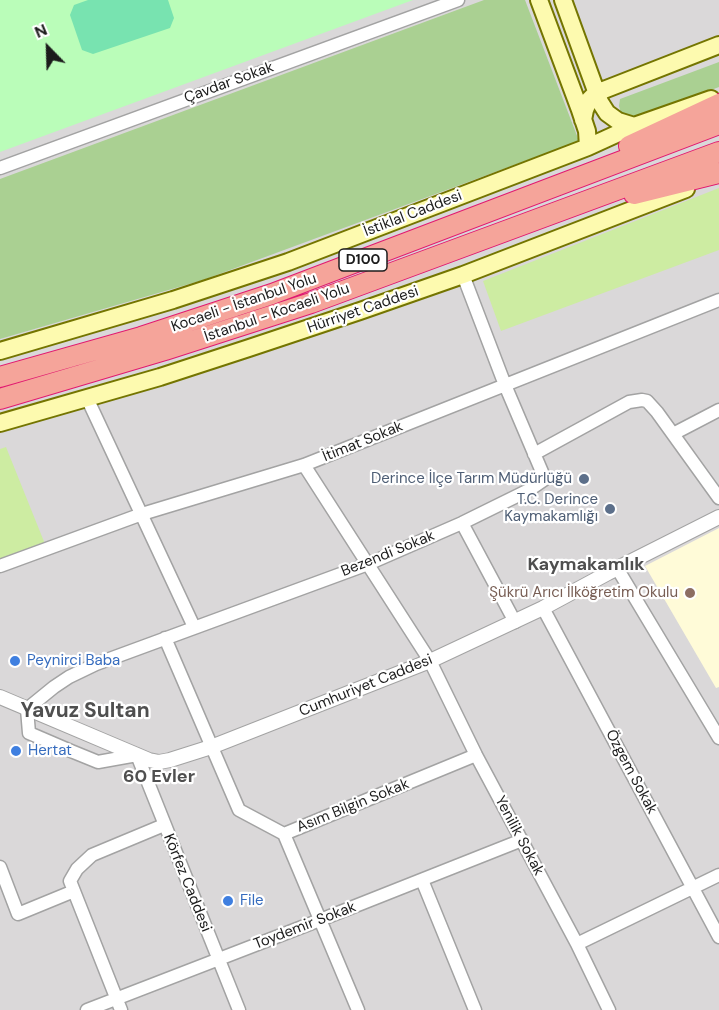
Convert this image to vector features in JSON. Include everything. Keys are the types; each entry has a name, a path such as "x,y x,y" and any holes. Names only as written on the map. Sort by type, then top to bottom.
{"highway":[{"path":"497,208 719,104"},
{"name":"Kocaeli - İstanbul Yolu","path":"0,377 131,340 320,277 719,124"},
{"name":"İstanbul - Kocaeli Yolu","path":"0,399 165,350 311,303 719,152"},
{"path":"553,214 719,174"}],"main road":[{"path":"539,0 583,120 588,147"},
{"path":"563,0 598,97 602,117 600,130 588,147"},
{"path":"583,120 589,100 719,45"},
{"path":"563,66 585,89 598,97 607,113 625,124 634,126"},
{"name":"İstiklal Caddesi","path":"0,351 223,285 588,147 634,126 719,97"},
{"name":"Hürriyet Caddesi","path":"0,423 160,377 463,275 719,174"}],"street":[{"name":"Çavdar Sokak","path":"0,168 458,0"},
{"name":"Bezendi Sokak","path":"27,709 54,687 96,664 368,564 462,523 529,490 545,479 505,385 463,275"},
{"name":"İtimat Sokak","path":"0,566 142,514 304,465 719,300"},
{"path":"87,398 194,627"},
{"path":"534,454 629,402 642,400 651,405 719,498"},
{"path":"673,434 719,410"},
{"name":"Yenilik Sokak","path":"304,465 430,661 476,755 577,944 608,1010"},
{"name":"Cumhuriyet Caddesi","path":"0,697 137,755 159,762 170,760 211,747 430,661 543,608 719,516"},
{"path":"462,523 514,622"},
{"path":"617,568 719,738"},
{"name":"Özgem Sokak","path":"543,608 719,937"},
{"name":"Asım Bilgin Sokak","path":"165,638 239,810 284,834 476,755"},
{"path":"27,709 29,733 71,751 98,762 137,755"},
{"name":"Körfez Caddesi","path":"137,755 239,1010"},
{"path":"118,1004 70,881 76,869 92,855 164,825"},
{"path":"284,834 358,1010"},
{"name":"Toydemir Sokak","path":"87,1010 118,1004 219,960 522,840"},
{"path":"0,867 18,914 74,891"},
{"path":"577,944 719,875"},
{"path":"422,880 475,1010"}],"shaded area":[{"path":"0,0 719,0 719,1010 0,1010"},
{"name":"Şükrü Arıcı İlköğretim Okulu","path":"719,528 719,687 716,688 645,566"}],"green space":[{"path":"0,0 413,0 0,152"},
{"path":"88,0 168,0 174,18 170,28 93,54 82,50 70,15 74,5"},
{"path":"484,0 525,0 579,141 203,280 0,339 0,179"},
{"path":"719,62 719,87 640,117 626,118 621,113 620,99"},
{"path":"719,188 719,250 501,331 483,281"},
{"path":"6,447 47,549 0,566 0,449"}],"place":[{"name":"Derince İlçe Tarım Müdürlüğü","path":"584,479"},
{"name":"T.C. Derince Kaymakamlığı","path":"610,509"},
{"name":"Şükrü Arıcı İlköğretim Okulu","path":"690,593"},
{"name":"Peynirci Baba","path":"15,661"},
{"name":"Hertat","path":"16,751"},
{"name":"File","path":"228,901"}],"district":[{"name":"Kaymakamlık","path":"586,565"},
{"name":"Yavuz Sultan","path":"85,711"},
{"name":"60 Evler","path":"159,777"}]}
